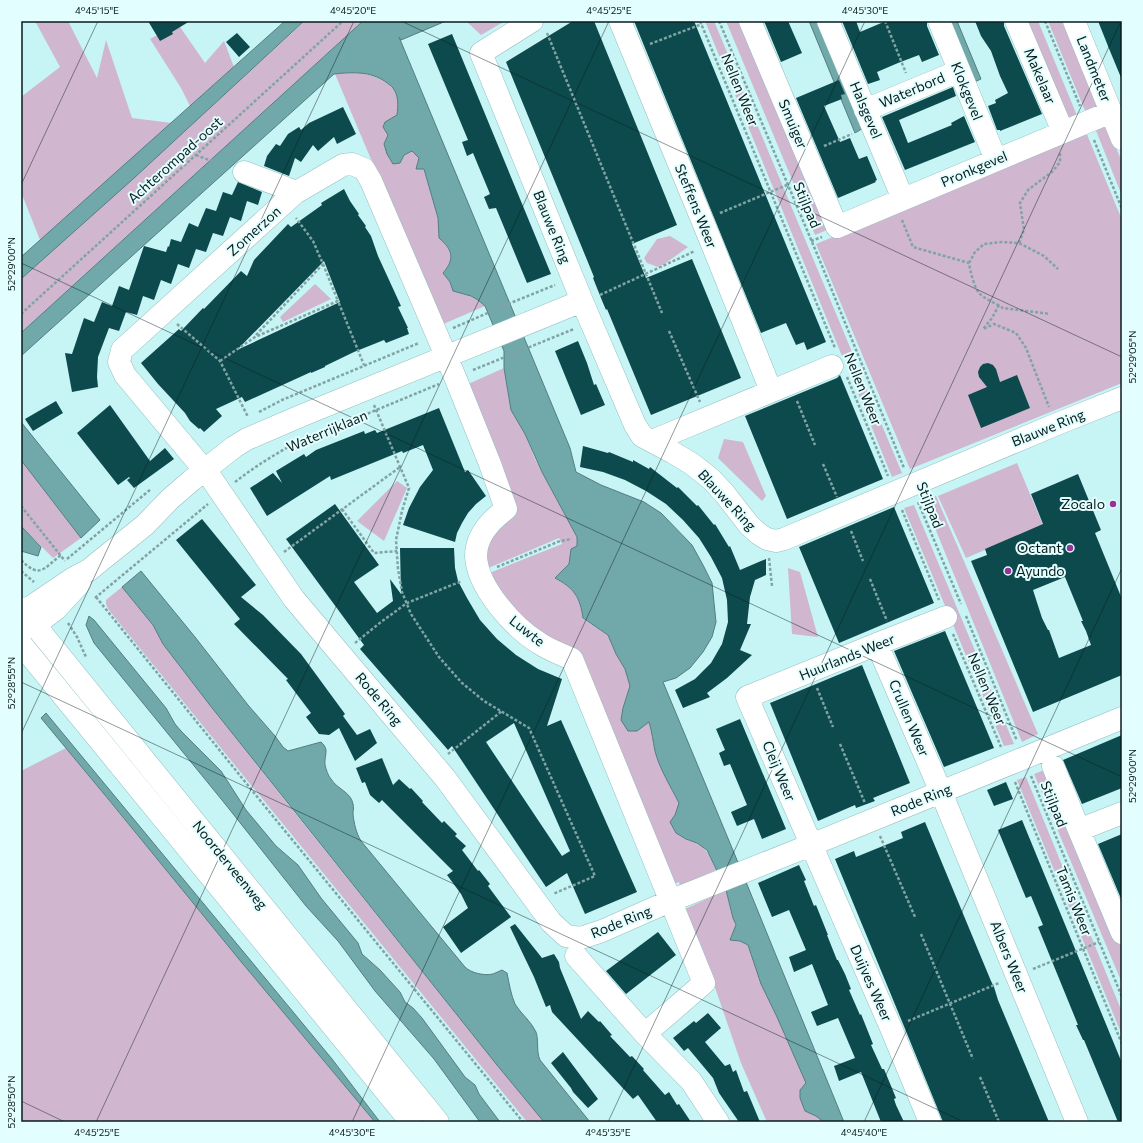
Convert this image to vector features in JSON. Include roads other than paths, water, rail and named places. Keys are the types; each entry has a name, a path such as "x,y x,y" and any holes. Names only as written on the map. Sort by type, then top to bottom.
{"street":[{"name":"Steffens Weer","path":"620,21 712,244 780,387"},
{"name":"Smuiger","path":"750,21 837,226"},
{"name":"Halsgevel","path":"828,21 865,110 899,201"},
{"name":"Klokgevel","path":"939,21 996,160"},
{"name":"Makelaar","path":"1016,21 1059,134"},
{"name":"Landmeter","path":"1074,21 1122,138"},
{"name":"Blauwe Ring","path":"538,25 481,53 582,301 635,425 642,436 692,464 711,480 724,493 749,525 759,534 767,539 776,541 784,539 1122,398"},
{"name":"Waterbord","path":"865,110 959,71"},
{"name":"Pronkgevel","path":"837,226 1111,112"},
{"name":"Zomerzon","path":"212,480 125,375 119,362 122,350 289,199 343,165 352,164 364,169 371,181 446,357"},
{"path":"244,172 291,190 289,199"},
{"name":"Waterrijklaan","path":"25,619 56,609 95,566 144,525 170,510 212,480 241,453 255,425 367,389 582,301"},
{"name":"Luwte","path":"446,357 490,464 506,509 488,525 482,534 478,544 476,556 478,569 495,601 507,617 521,631 539,644 572,659 704,983 645,1034"},
{"path":"652,441 838,364"},
{"name":"Rode Ring","path":"212,480 294,599 436,767 551,922 566,936 581,938 602,931 670,901 745,872 1122,718"},
{"name":"Huurlands Weer","path":"747,697 957,612"},
{"name":"Noorderveenweg","path":"25,619 438,1122"},
{"name":"Crullen Weer","path":"886,640 941,792"},
{"name":"Noorderveenweg","path":"21,644 411,1122"},
{"name":"Cleij Weer","path":"747,697 811,845"},
{"path":"1053,766 1122,933"},
{"name":"Albers Weer","path":"941,792 1077,1122"},
{"path":"1079,830 1122,813"},
{"name":"Duijves Weer","path":"811,845 891,1028 930,1122"},
{"path":"576,956 645,1034 691,1081 718,1122"}],"water":[{"path":"285,21 304,21 133,179 21,279 21,257"},
{"path":"363,21 446,21 401,40 399,37 570,448 576,472 601,485 644,502 661,513 692,545 712,583 716,622 712,637 703,652 690,668 676,678 663,682 844,1122 824,1122 805,1111 800,1098 800,1090 806,1083 761,984 748,945 740,941 730,940 736,925 726,890 707,850 697,843 676,833 670,822 675,815 679,803 662,771 655,751 649,722 637,731 628,731 621,720 630,686 625,669 616,654 608,635 583,618 580,604 575,594 562,582 555,578 569,564 571,549 577,546 577,537 542,472 525,434 511,410 504,368 504,351 485,306 471,296 453,291 450,282 443,273 451,259 451,255 444,242 439,238 438,218 424,169 416,169 419,158 412,151 404,155 400,163 393,164 387,154 384,144 388,135 383,127 385,122 397,115 398,108 398,101 392,86 380,78 368,74 334,74 21,356 21,333"},
{"path":"809,21 820,21 865,127 855,133"},
{"path":"946,21 957,21 981,79 972,83"},
{"path":"21,422 100,520 81,538 21,460"},
{"path":"21,526 41,547 38,556 21,551"},
{"path":"141,571 283,747 288,751 321,742 324,745 326,750 325,765 327,772 330,778 350,796 352,800 355,824 361,841 465,967 474,972 489,975 502,970 507,973 515,1004 536,1032 540,1060 590,1122 544,1122 497,1065 209,704 163,644 153,625 122,587"},
{"path":"89,616 94,620 166,708 175,724 221,771 246,810 276,846 298,865 321,898 358,943 362,954 380,970 400,992 405,1002 422,1018 465,1077 475,1085 479,1094 500,1122 480,1122 434,1059 375,991 338,941 306,906 94,643 86,625"},
{"path":"46,713 332,1059 380,1122 375,1122 41,718"}],"place":[{"name":"Zocalo","path":"1113,504"},
{"name":"Octant","path":"1070,548"},
{"name":"Ayundo","path":"1008,571"}]}
